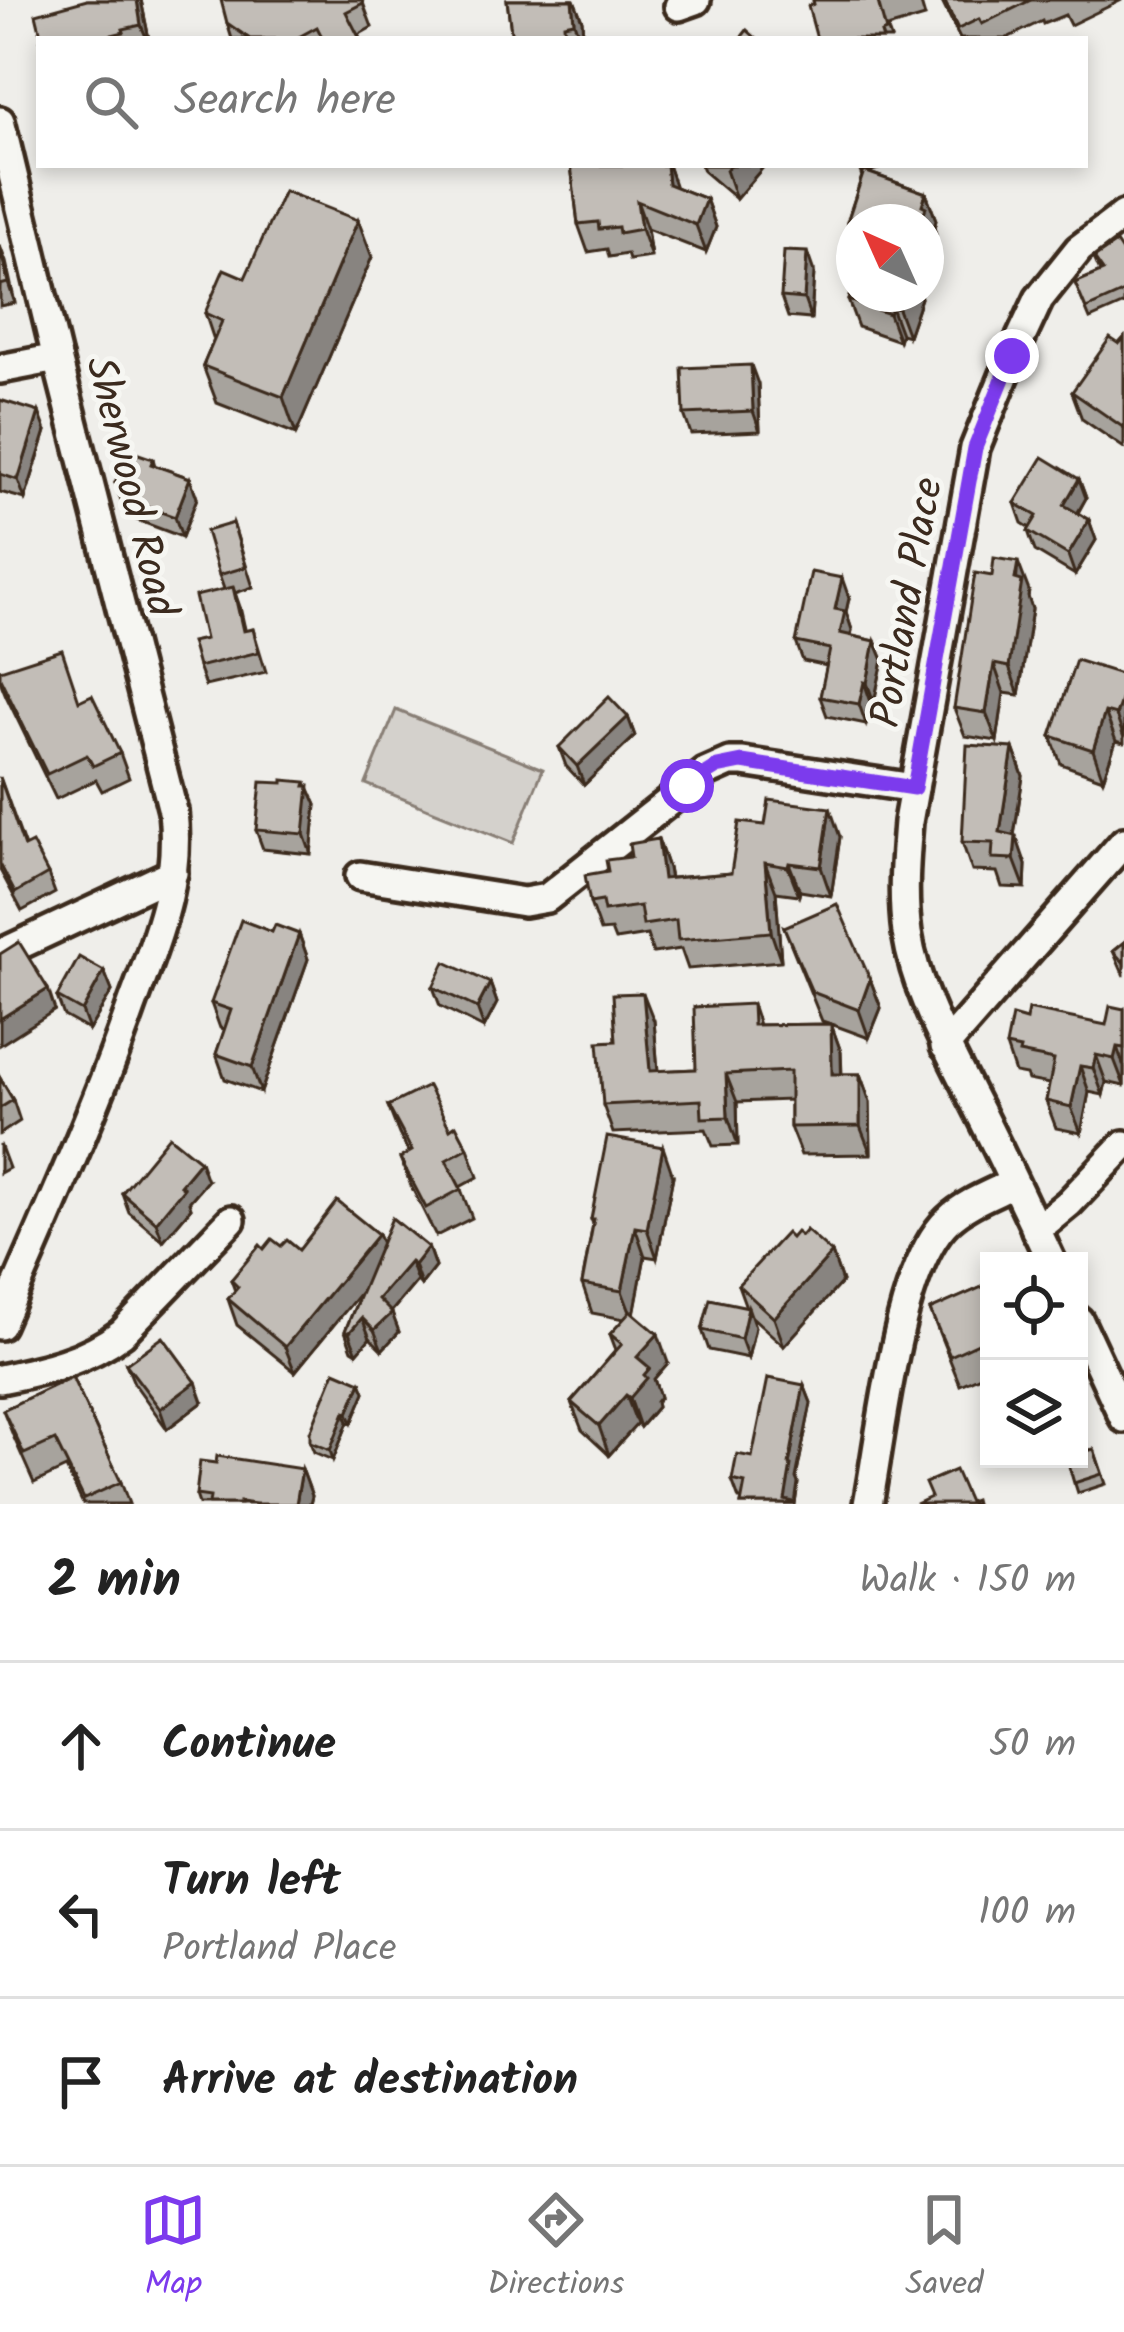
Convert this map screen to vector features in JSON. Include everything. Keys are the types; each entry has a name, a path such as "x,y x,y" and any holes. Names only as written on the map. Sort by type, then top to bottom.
{"street":[{"name":"Sherwood Road","path":"0,121 173,811 176,841 169,904 113,1060 0,1325"},
{"name":"Portland Place","path":"1047,1252 921,990 908,937 903,885 914,788 975,448 1040,299 1079,250 1124,215"},
{"path":"0,369 57,358"},
{"path":"361,876 524,902 547,898 705,773 730,763 914,788"},
{"path":"945,1046 1124,842"},
{"path":"0,954 173,873"},
{"path":"1036,1230 1069,1203 1124,1144"},
{"path":"868,1504 891,1375 922,1258 949,1219 1013,1184"},
{"path":"0,1379 52,1369 105,1346 231,1220"},
{"path":"1088,1340 1124,1418"}],"shaded area":[{"path":"396,710 543,769 513,843 366,784"}],"building":[{"path":"87,0 137,0 141,25 108,36 41,36 36,14"},
{"path":"221,0 363,3 346,12 358,36 322,36 317,27 300,36 246,36 227,23"},
{"path":"507,0 572,0 574,22 564,24 565,36 512,36"},
{"path":"813,0 884,0 878,2 886,31 882,36 816,36 808,6"},
{"path":"944,0 1031,0 982,24 979,19 958,29"},
{"path":"571,168 666,168 668,184 706,199 696,225 637,201 641,229 619,233 618,227 599,229 598,222 578,224"},
{"path":"864,171 926,193 922,204 853,204"},
{"path":"284,191 358,220 283,397 203,366 222,321 205,313 224,269 245,278"},
{"path":"1116,243 1124,255 1124,292 1086,309 1075,283 1103,271 1094,258"},
{"path":"0,247 8,283 0,285"},
{"path":"784,251 807,252 804,299 781,297"},
{"path":"1110,338 1119,344 1124,338 1124,428 1072,392"},
{"path":"751,365 753,411 684,414 682,368"},
{"path":"0,400 39,412 18,480 0,474"},
{"path":"127,450 190,478 175,517 122,498 126,488 115,483"},
{"path":"1043,457 1079,479 1064,505 1089,520 1068,555 1028,531 1037,516 1015,503"},
{"path":"233,523 246,567 219,575 206,531"},
{"path":"994,558 1018,562 1015,579 1022,581 1009,667 994,664 986,713 954,708 975,573 992,576"},
{"path":"811,572 842,578 835,609 845,611 840,633 875,641 859,704 820,697 830,649 796,642"},
{"path":"233,587 243,631 253,629 259,652 198,667 191,642 205,639 195,596"},
{"path":"62,650 79,701 92,695 120,753 93,766 87,755 47,774 0,670"},
{"path":"1076,660 1124,675 1116,715 1105,712 1093,750 1051,736"},
{"path":"609,697 628,717 577,766 559,747"},
{"path":"967,745 1013,748 1000,832 1016,836 1014,859 992,858 993,843 962,842"},
{"path":"0,778 24,847 32,843 48,874 15,893 0,864"},
{"path":"283,780 309,786 304,834 256,830 261,782"},
{"path":"769,800 830,808 821,867 765,863 771,932 678,940 676,920 643,925 640,906 604,911 602,901 590,903 585,875 608,871 606,860 631,857 629,844 658,839 663,879 731,873 739,822 765,825"},
{"path":"837,904 870,979 859,1010 812,992 784,927"},
{"path":"241,920 272,932 275,925 299,934 252,1067 216,1054 231,1010 211,1003"},
{"path":"19,942 48,989 0,1019 0,954"},
{"path":"1124,942 1124,963 1113,951"},
{"path":"79,957 104,971 82,1011 57,997"},
{"path":"445,962 490,983 477,1008 433,987"},
{"path":"643,993 650,1071 696,1069 694,1007 752,1004 753,1025 831,1024 832,1074 860,1074 860,1126 790,1127 790,1071 726,1074 728,1117 702,1118 701,1100 603,1105 598,1042 616,1041 613,994"},
{"path":"1110,1006 1124,1009 1124,1048 1117,1047 1114,1059 1096,1055 1093,1068 1080,1066 1071,1107 1046,1101 1054,1060 1006,1046 1012,1016 1026,1020 1028,1009 1106,1025"},
{"path":"0,1078 13,1100 0,1108"},
{"path":"428,1086 450,1129 456,1125 468,1148 446,1160 461,1189 426,1208 400,1158 412,1151 388,1106"},
{"path":"169,1136 200,1161 156,1222 122,1193"},
{"path":"607,1137 663,1147 647,1229 635,1227 622,1291 582,1284"},
{"path":"337,1201 378,1234 285,1347 228,1299 238,1287 231,1280 260,1245 264,1249 272,1239 281,1246 287,1240 299,1250"},
{"path":"392,1218 428,1247 378,1299 392,1313 374,1330 362,1318 349,1333 345,1331"},
{"path":"806,1230 832,1253 774,1318 738,1285 786,1233 791,1238"},
{"path":"980,1288 980,1342 950,1356 930,1310"},
{"path":"710,1299 748,1307 741,1339 702,1330"},
{"path":"631,1311 658,1334 637,1357 650,1368 630,1398 626,1395 599,1426 571,1402 622,1344 610,1334"},
{"path":"163,1337 196,1382 160,1409 126,1364"},
{"path":"335,1371 361,1382 330,1450 310,1442 310,1432"},
{"path":"72,1377 121,1482 84,1499 55,1440 24,1454 3,1410"},
{"path":"768,1378 804,1385 785,1500 794,1502 741,1504 745,1483 732,1480 737,1454 752,1457"},
{"path":"1094,1449 1102,1474 1074,1483 1070,1468 1088,1468 1088,1451"},
{"path":"217,1456 302,1469 296,1504 209,1504 210,1497 196,1495 200,1461 216,1463"},
{"path":"955,1470 969,1502 975,1504 916,1504 931,1497 925,1483"}],"route":[{"path":"687,786 717,767 742,762 914,788 975,448 1012,356"}]}
